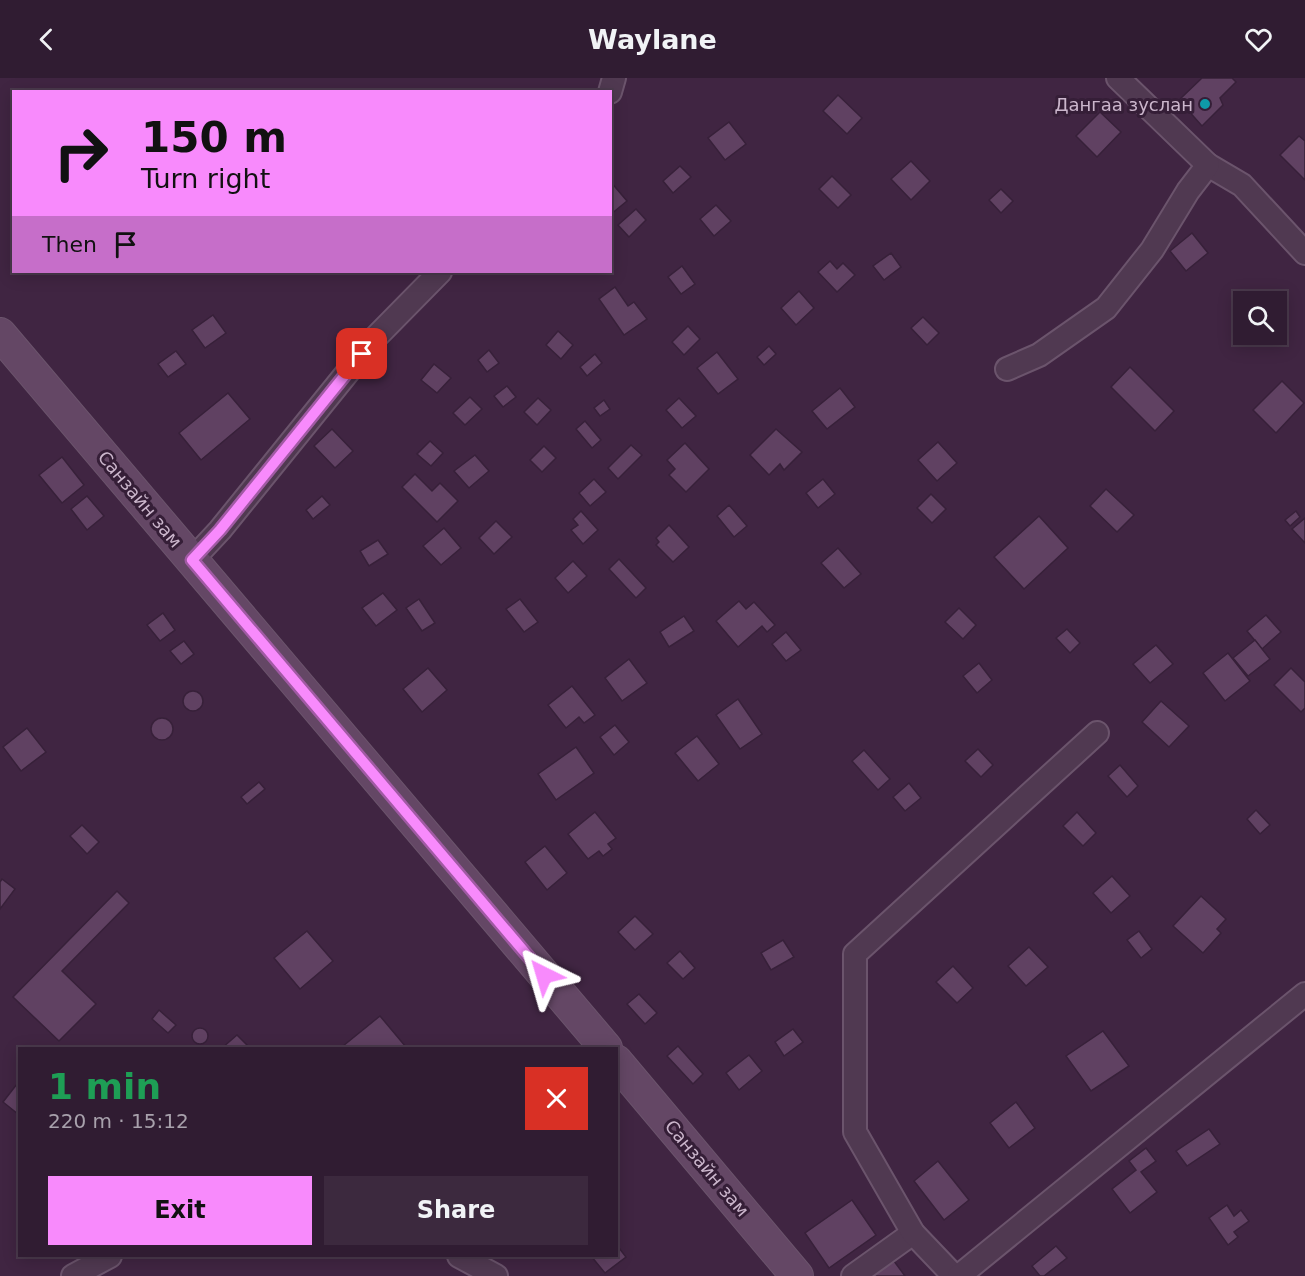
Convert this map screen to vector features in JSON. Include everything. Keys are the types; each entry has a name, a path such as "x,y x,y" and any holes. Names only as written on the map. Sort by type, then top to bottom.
{"main road":[{"name":"Санзайн зам","path":"0,333 605,1047"},
{"name":"Санзайн зам","path":"618,1063 797,1276"}],"street":[{"path":"1118,78 1208,165 1242,185 1305,253"},
{"path":"1007,369 1039,355 1106,308 1152,250 1208,165"},
{"path":"192,560 220,530 377,336 439,273"},
{"path":"954,1276 913,1233 855,1132 855,954 1097,733"},
{"path":"959,1276 1305,994"},
{"path":"853,1276 913,1233"},
{"path":"73,1276 108,1257"},
{"path":"461,1257 496,1276"}],"building":[{"path":"1202,78 1232,78 1236,82 1220,98 1223,105 1202,126 1179,100"},
{"path":"838,95 862,118 847,134 823,111"},
{"path":"1100,112 1121,132 1097,157 1076,136"},
{"path":"729,122 746,144 725,160 708,138"},
{"path":"1299,136 1305,141 1305,180 1280,155"},
{"path":"911,161 930,181 911,200 891,179"},
{"path":"680,166 691,177 673,193 663,181"},
{"path":"832,176 851,195 838,208 819,189"},
{"path":"612,183 627,201 612,213"},
{"path":"1001,189 1013,201 1001,213 989,200"},
{"path":"716,205 731,221 714,236 700,219"},
{"path":"636,209 646,220 629,237 618,225"},
{"path":"1192,233 1208,253 1186,271 1170,251"},
{"path":"891,253 901,267 884,280 873,266"},
{"path":"830,261 837,269 843,263 855,275 837,292 818,272"},
{"path":"682,266 695,284 681,294 668,277"},
{"path":"615,287 628,306 634,302 647,319 624,335 599,299"},
{"path":"799,291 814,308 796,325 781,308"},
{"path":"213,315 226,333 205,348 192,330"},
{"path":"923,317 939,333 927,345 911,328"},
{"path":"688,326 700,339 684,355 672,342"},
{"path":"558,331 573,345 561,359 546,345"},
{"path":"769,346 776,354 764,365 757,357"},
{"path":"489,350 499,363 487,372 478,360"},
{"path":"176,351 186,364 168,377 158,364"},
{"path":"717,352 738,379 718,394 697,368"},
{"path":"595,354 602,363 587,376 580,367"},
{"path":"434,364 451,378 437,393 421,380"},
{"path":"1130,367 1174,411 1155,431 1111,387"},
{"path":"1282,381 1304,403 1276,433 1253,410"},
{"path":"507,386 516,397 503,407 494,396"},
{"path":"840,388 855,407 827,429 812,411"},
{"path":"228,393 250,419 201,460 179,433"},
{"path":"470,397 482,409 465,425 453,413"},
{"path":"538,398 551,410 537,425 524,412"},
{"path":"679,398 696,416 682,428 666,410"},
{"path":"604,400 610,409 600,416 594,408"},
{"path":"585,421 601,440 592,448 576,429"},
{"path":"332,429 353,451 335,468 314,446"},
{"path":"776,429 802,452 784,470 780,464 769,475 750,455"},
{"path":"430,441 443,453 431,466 417,454"},
{"path":"938,442 957,463 937,481 918,460"},
{"path":"685,443 709,469 686,492 669,475 675,469 667,460"},
{"path":"631,445 642,455 618,479 608,468"},
{"path":"544,446 556,458 542,472 530,460"},
{"path":"475,455 489,471 469,488 454,471"},
{"path":"62,457 84,485 62,503 39,475"},
{"path":"415,474 432,491 440,483 458,501 437,522 402,487"},
{"path":"594,479 606,492 590,506 579,493"},
{"path":"823,479 835,494 818,508 806,493"},
{"path":"1106,489 1134,515 1117,532 1090,506"},
{"path":"931,494 946,509 932,523 917,508"},
{"path":"87,496 104,516 87,530 71,509"},
{"path":"322,496 330,505 313,519 306,510"},
{"path":"729,505 747,526 734,537 717,516"},
{"path":"581,511 598,530 583,544 571,530 578,525 573,519"},
{"path":"1296,511 1300,517 1290,526 1285,520"},
{"path":"1039,516 1068,548 1024,589 994,557"},
{"path":"1305,518 1305,543 1292,529"},
{"path":"496,521 512,537 494,554 479,538"},
{"path":"669,525 689,547 673,562 656,545 659,542 656,538"},
{"path":"444,528 461,548 441,565 423,546"},
{"path":"378,540 388,554 369,566 360,551"},
{"path":"838,548 861,574 844,588 821,563"},
{"path":"619,559 646,588 636,598 609,569"},
{"path":"573,561 587,576 568,593 555,578"},
{"path":"383,593 397,610 376,626 362,608"},
{"path":"419,599 435,623 422,631 406,608"},
{"path":"520,599 538,622 524,632 506,609"},
{"path":"739,601 746,609 754,602 775,625 767,632 762,626 738,647 716,621"},
{"path":"959,608 976,625 963,639 945,622"},
{"path":"163,613 175,630 160,641 147,625"},
{"path":"1266,615 1281,632 1262,649 1247,631"},
{"path":"684,616 694,631 669,647 660,632"},
{"path":"1067,629 1080,643 1070,653 1056,638"},
{"path":"786,632 801,650 786,661 772,644"},
{"path":"1255,640 1270,659 1248,676 1233,658"},
{"path":"184,641 194,654 181,664 170,651"},
{"path":"1156,645 1173,664 1150,683 1133,664"},
{"path":"1228,653 1250,681 1225,701 1203,673"},
{"path":"629,659 647,683 622,701 605,678"},
{"path":"979,663 992,680 977,693 963,676"},
{"path":"428,668 447,690 422,712 403,689"},
{"path":"1291,668 1305,682 1305,708 1301,712 1274,685"},
{"path":"572,686 595,715 584,723 579,717 566,728 548,705"},
{"path":"193,691 200,694 203,701 200,708 193,711 186,708 183,701 186,694"},
{"path":"738,699 762,734 740,749 716,715"},
{"path":"1161,701 1189,726 1169,747 1142,722"},
{"path":"162,718 170,721 173,729 170,737 162,740 154,737 151,729 154,721"},
{"path":"615,725 629,742 614,755 600,737"},
{"path":"27,728 46,752 21,771 3,747"},
{"path":"697,736 719,764 698,781 675,753"},
{"path":"576,747 594,773 556,800 538,774"},
{"path":"978,749 993,765 981,777 965,761"},
{"path":"864,750 890,779 878,790 852,761"},
{"path":"1120,765 1138,786 1127,797 1108,776"},
{"path":"259,782 265,789 247,804 241,797"},
{"path":"909,783 921,798 905,811 893,797"},
{"path":"1256,810 1270,825 1260,834 1247,819"},
{"path":"595,812 616,838 608,844 612,849 603,856 599,851 588,859 568,834"},
{"path":"1077,812 1096,833 1083,846 1063,826"},
{"path":"82,825 99,842 87,854 70,836"},
{"path":"545,846 567,873 547,890 525,862"},
{"path":"1112,876 1130,896 1111,913 1093,893"},
{"path":"2,879 15,889 0,909 0,882"},
{"path":"117,891 129,903 62,971 96,1004 59,1041 13,997"},
{"path":"1201,896 1226,919 1217,929 1221,933 1203,953 1173,926"},
{"path":"635,916 653,934 635,950 618,932"},
{"path":"307,931 333,961 300,989 274,958"},
{"path":"1139,931 1152,949 1141,958 1127,940"},
{"path":"783,940 794,957 771,970 761,953"},
{"path":"1029,947 1048,967 1026,986 1008,966"},
{"path":"680,951 695,968 683,979 667,963"},
{"path":"953,966 973,988 957,1003 936,982"},
{"path":"639,994 657,1013 645,1024 627,1004"},
{"path":"159,1010 176,1025 168,1033 152,1019"},
{"path":"380,1016 406,1047 344,1047"},
{"path":"197,1028 203,1028 208,1036 206,1042 197,1044 192,1039 192,1033"},
{"path":"793,1029 803,1042 784,1056 775,1042"},
{"path":"1103,1031 1129,1066 1091,1091 1066,1056"},
{"path":"237,1035 249,1047 223,1047"},
{"path":"678,1046 703,1074 693,1084 667,1056"},
{"path":"749,1055 762,1071 739,1090 726,1073"},
{"path":"17,1084 18,1085 18,1114 3,1102"},
{"path":"1016,1102 1035,1128 1009,1148 990,1123"},
{"path":"1209,1129 1220,1144 1187,1166 1176,1151"},
{"path":"1146,1148 1156,1161 1141,1172 1157,1192 1130,1213 1112,1189 1136,1170 1129,1161"},
{"path":"938,1161 969,1200 944,1220 914,1181"},
{"path":"852,1200 876,1235 829,1268 805,1233"},
{"path":"1227,1205 1234,1216 1241,1210 1249,1221 1234,1232 1238,1237 1228,1245 1209,1218"},
{"path":"1056,1246 1067,1258 1044,1276 1040,1276 1032,1266"},
{"path":"618,1247 626,1257 605,1273 592,1257 618,1257"},
{"path":"891,1257 905,1276 866,1276"}],"place":[{"name":"Дангаа зуслан","path":"1205,104"}],"route":[{"path":"362,354 220,530 192,560 544,975"}]}
